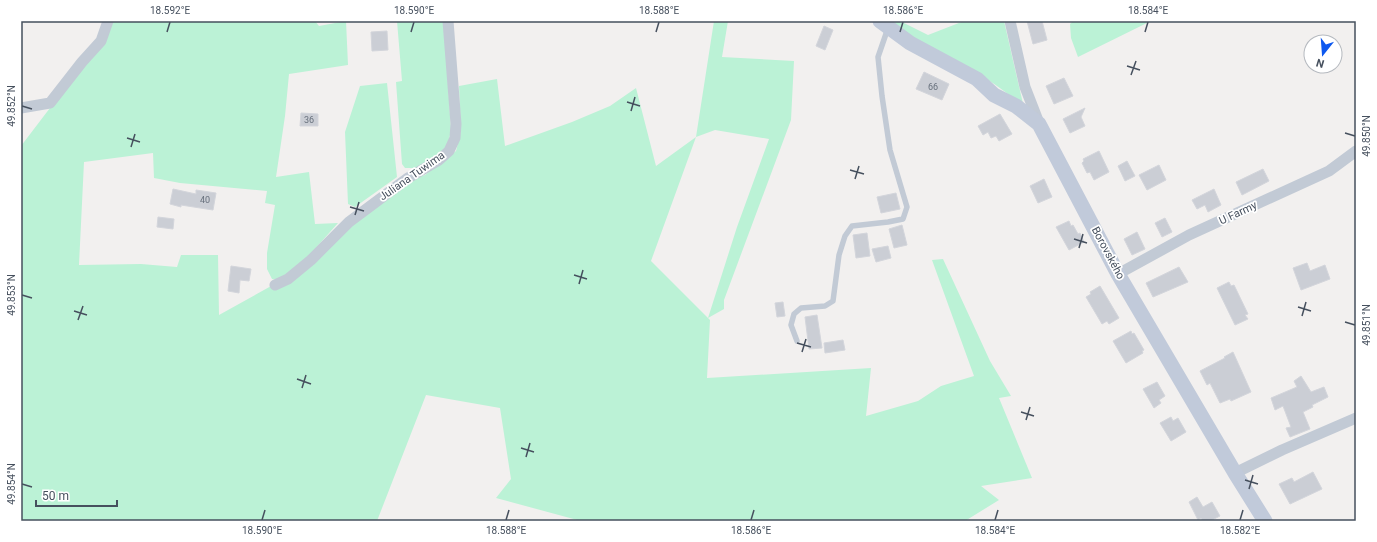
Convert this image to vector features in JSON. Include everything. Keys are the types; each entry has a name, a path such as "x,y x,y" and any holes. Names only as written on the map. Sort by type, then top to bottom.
{"main road":[{"path":"884,24 910,43 977,79 994,95 1016,106 1039,124"},
{"name":"Borovského","path":"1039,124 1118,274 1235,473 1265,521"}],"street":[{"path":"21,108 50,103 82,62 101,41 108,21"},
{"name":"Juliana Tuwima","path":"275,285 288,279 311,260 349,222 408,178 439,160 449,151 455,138 456,124 448,21"},
{"name":"Borovského","path":"1010,21 1025,86 1039,124"},
{"path":"1016,106 1028,96"},
{"name":"U Farmy","path":"1118,274 1189,236 1329,172 1356,151"},
{"path":"1235,473 1282,450 1356,418"}],"lane":[{"path":"797,341 792,325 794,314 800,308 825,306 833,301 839,255 844,236 852,226 888,222 903,218 908,207 890,150 882,96 878,57 884,24"}],"green space":[{"path":"114,21 315,21 319,26 346,21 348,65 289,74 285,116 276,177 309,172 315,224 338,223 306,259 357,218 409,180 425,175 456,151 461,131 459,86 497,79 505,146 572,122 610,106 636,88 656,166 696,137 651,261 710,320 707,378 871,368 866,416 918,401 941,386 974,376 932,260 943,259 990,361 1011,396 999,398 1032,478 981,486 999,500 965,521 581,521 496,498 511,479 500,408 426,395 377,521 21,521 21,146 101,41","holes":["153,153 154,178 180,183 267,191 265,203 275,205 267,253 267,269 272,279 282,280 219,315 218,255 181,255 177,267 141,264 79,265 84,162"]},
{"path":"397,21 444,21 451,130 447,149 420,168 405,168 402,164 396,82 402,81"},
{"path":"714,21 728,21 722,57 794,61 791,120 724,300 724,309 708,318 737,227 769,139 715,130 696,137"},
{"path":"892,21 900,21 928,35 964,21 1004,21 1024,108 1012,97 987,79 919,42"},
{"path":"1073,21 1151,21 1078,57 1071,38 1070,24"},
{"path":"387,83 397,177 355,207 348,204 345,132 360,86"}],"building":[{"path":"1027,21 1042,21 1047,40 1033,44"},
{"path":"824,26 833,30 825,50 816,46"},
{"path":"387,31 388,50 372,51 371,32"},
{"path":"924,72 949,84 942,100 916,89"},
{"path":"1064,78 1073,96 1054,104 1046,86"},
{"path":"1085,108 1081,117 1085,126 1070,133 1063,119"},
{"path":"301,113 318,114 318,126 300,126"},
{"path":"1000,114 1012,134 999,141 996,136 991,138 988,132 983,135 978,126"},
{"path":"1099,151 1109,172 1094,180 1090,172 1087,173 1082,163 1084,161 1083,159"},
{"path":"1127,161 1135,176 1125,181 1118,166"},
{"path":"1159,165 1166,180 1147,190 1139,175"},
{"path":"1263,169 1269,181 1242,195 1236,182"},
{"path":"1044,179 1052,197 1038,203 1030,186"},
{"path":"173,189 196,194 196,190 216,193 213,210 181,205 181,207 170,204"},
{"path":"1214,189 1221,205 1208,212 1205,205 1197,209 1192,200"},
{"path":"896,193 900,209 881,213 877,197"},
{"path":"158,217 174,219 173,229 157,227"},
{"path":"1165,218 1172,232 1162,237 1155,223"},
{"path":"1069,221 1071,226 1073,225 1078,234 1080,233 1084,242 1069,250 1056,227"},
{"path":"902,225 907,245 894,248 889,229"},
{"path":"1137,232 1145,249 1132,255 1124,239"},
{"path":"867,233 870,256 856,258 853,235"},
{"path":"888,246 891,258 876,262 872,249"},
{"path":"1307,263 1310,271 1325,265 1330,279 1301,290 1293,268"},
{"path":"231,266 251,269 249,281 240,280 239,293 228,291"},
{"path":"1179,267 1188,282 1153,297 1146,283"},
{"path":"1229,282 1231,286 1234,285 1248,314 1245,315 1248,319 1235,325 1217,288"},
{"path":"1100,286 1119,318 1109,324 1107,321 1102,324 1086,297 1091,294 1090,292"},
{"path":"783,302 785,316 777,317 775,303"},
{"path":"817,315 822,348 809,349 805,317"},
{"path":"1131,331 1132,334 1134,333 1144,350 1142,351 1143,353 1126,363 1113,341"},
{"path":"843,340 845,350 825,353 824,343"},
{"path":"1233,352 1251,392 1231,401 1230,399 1220,403 1210,383 1207,385 1200,371 1225,358 1224,357"},
{"path":"1301,376 1311,392 1324,387 1328,397 1312,405 1313,407 1303,412 1310,429 1290,437 1286,428 1291,427 1283,406 1275,410 1271,398 1297,387 1294,381"},
{"path":"1157,382 1165,396 1159,400 1161,403 1154,408 1143,389"},
{"path":"1171,417 1173,421 1178,418 1186,432 1171,441 1160,423"},
{"path":"1313,472 1322,489 1290,504 1279,484 1292,478 1294,482"},
{"path":"1197,497 1203,507 1212,502 1220,516 1210,521 1203,521 1201,518 1198,520 1189,502"}]}
